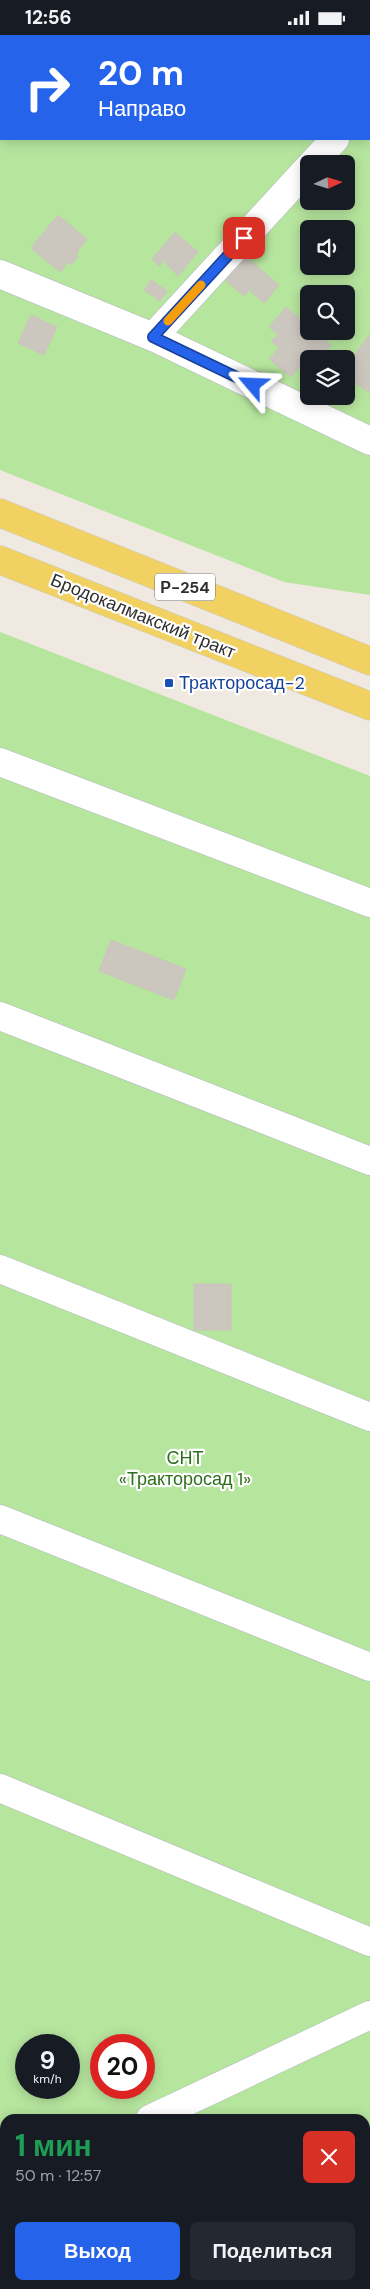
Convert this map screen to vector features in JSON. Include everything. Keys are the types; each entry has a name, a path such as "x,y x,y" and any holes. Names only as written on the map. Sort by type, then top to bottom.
{"main road":[{"name":"Р-254","path":"0,513 370,661"},
{"name":"Бродокалмакский тракт","path":"0,560 370,706"}],"lane":[{"path":"320,155 334,140"},
{"path":"153,337 300,177"},
{"path":"0,274 153,337 370,441"},
{"path":"0,762 370,903"},
{"path":"0,1016 370,1161"},
{"path":"0,1269 370,1417"},
{"path":"0,1519 370,1667"},
{"path":"0,1788 370,1942"},
{"path":"161,2114 370,2015"}],"green space":[{"path":"0,140 370,140 370,595 284,582 0,470"},
{"name":"СНТ «Тракторосад 1»","path":"0,632 370,776 370,2114 0,2114"}],"building":[{"path":"58,215 87,239 77,252 78,257 72,264 67,263 60,272 31,248"},
{"path":"175,232 198,252 178,276 163,261 159,266 152,259"},
{"path":"233,245 279,285 264,303 249,290 244,296 213,270"},
{"path":"151,280 167,291 160,301 144,290"},
{"path":"286,307 300,319 300,340 325,340 331,345 327,350 300,350 300,366 291,377 269,359 279,348 271,341 278,334 269,327"},
{"path":"31,315 57,327 44,355 18,343"},
{"path":"370,334 370,393 355,382 355,354"},
{"path":"111,940 186,969 174,1000 99,971"},
{"path":"194,1284 231,1284 231,1330 194,1330"}],"slow traffic":[{"path":"168,321 201,285"}],"place":[{"name":"Тракторосад-2","path":"169,683"}],"route":[{"path":"244,238 153,337 253,385"}]}
